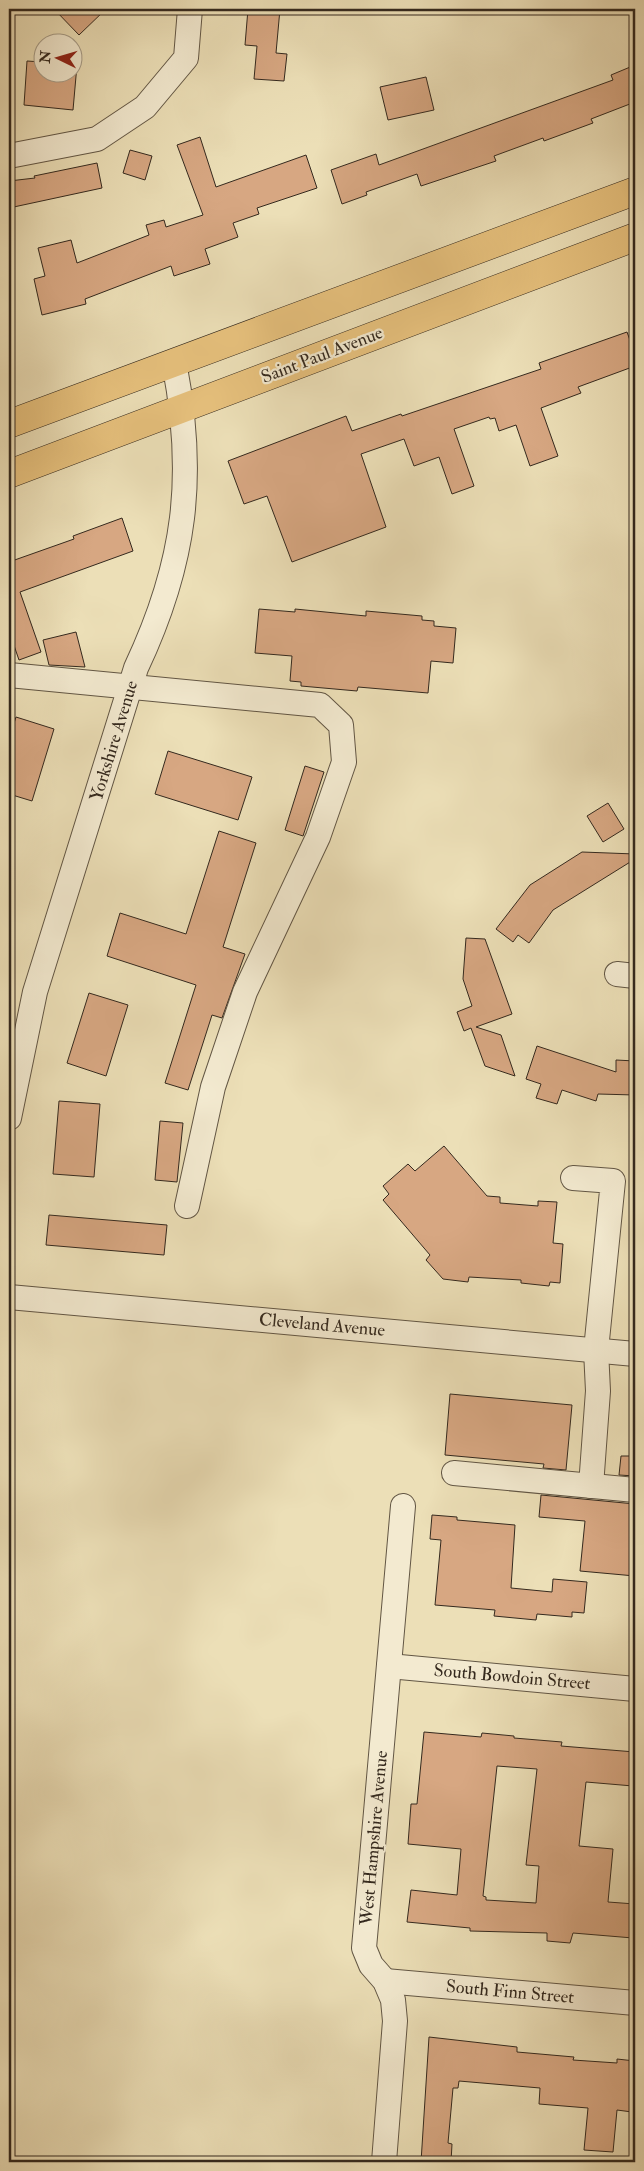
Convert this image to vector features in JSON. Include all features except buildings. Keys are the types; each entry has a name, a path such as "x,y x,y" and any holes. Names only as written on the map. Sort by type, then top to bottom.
{"main road":[{"path":"9,424 635,191"},
{"name":"Saint Paul Avenue","path":"9,474 635,237"}],"street":[{"path":"9,156 97,139 145,107 186,58 190,9"},
{"name":"Yorkshire Avenue","path":"9,1118 14,1065 34,992 136,668 155,627 172,576 182,533 186,480 183,408 174,362"},
{"path":"9,675 320,705 341,725 344,762 318,836 245,992 213,1087 187,1206"},
{"path":"573,1178 613,1181 596,1350 598,1391 591,1486"},
{"name":"Cleveland Avenue","path":"9,1297 635,1354"},
{"path":"454,1474 635,1490"},
{"name":"West Hampshire Avenue","path":"384,2162 395,2021 393,2000 385,1981 371,1965 364,1948 403,1506"},
{"name":"South Bowdoin Street","path":"389,1666 635,1689"},
{"name":"South Finn Street","path":"385,1981 635,2003"}]}
